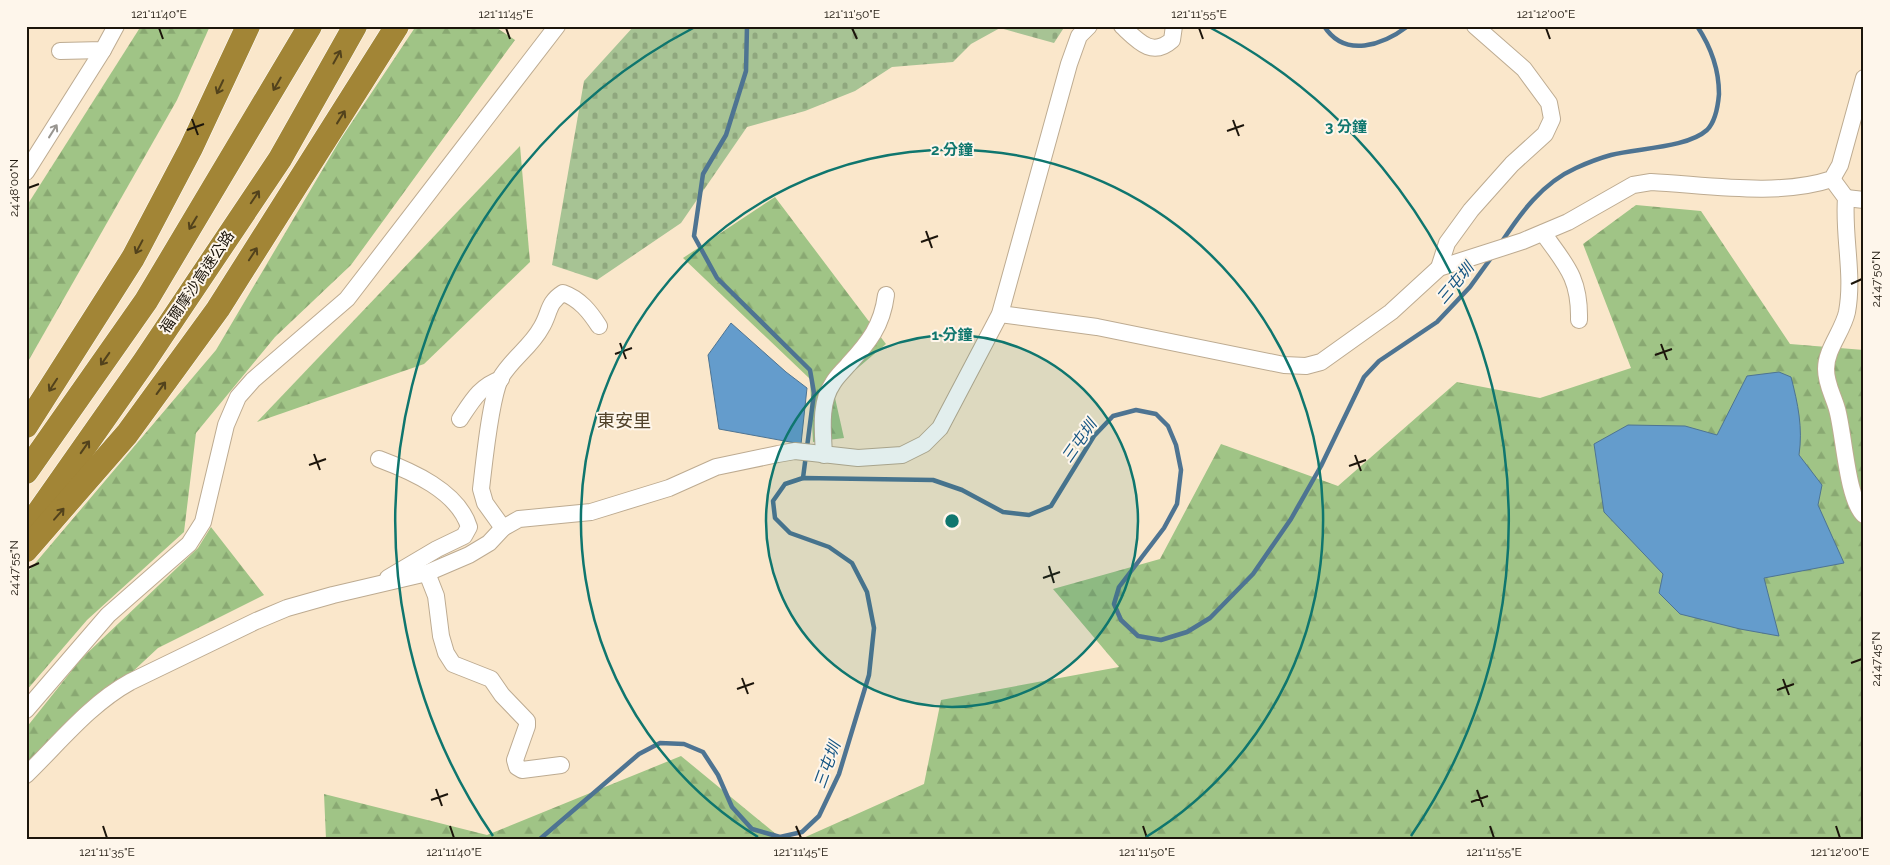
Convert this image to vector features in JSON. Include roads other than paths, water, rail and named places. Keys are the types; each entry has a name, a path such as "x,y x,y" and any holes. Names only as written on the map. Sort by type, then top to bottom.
{"highway":[{"path":"26,426 133,258 191,148 248,26"},
{"path":"26,472 146,301 310,26"},
{"name":"福爾摩沙高速公路","path":"26,530 144,362 280,159 355,26"},
{"path":"26,550 127,434 218,309 397,26"}],"street":[{"path":"26,172 103,50 116,26"},
{"path":"26,710 108,615 189,544 203,522 226,425 238,397 253,380 347,299 557,26"},
{"path":"26,776 92,710 115,690 130,682 287,608 427,573 476,551 489,543 503,528 519,519 591,512 669,488 716,467 795,452 858,458 902,455 924,444 940,428 1000,314 1069,64 1079,36 1089,26"},
{"path":"1122,26 1138,41 1154,49 1164,48 1172,40 1174,26"},
{"path":"1439,268 1447,243 1471,210 1512,164 1545,134 1552,119 1550,103 1524,68 1475,26"},
{"path":"60,51 103,50"},
{"path":"1000,314 1097,327 1284,364 1306,366 1321,362 1391,312 1439,268 1476,258 1543,233 1568,222 1633,185 1651,182 1786,187 1813,185 1832,179 1840,165 1864,78"},
{"path":"1832,179 1846,198 1845,214 1850,287 1847,314 1826,366 1827,382 1838,409 1853,494 1864,515"},
{"path":"1846,198 1864,200"},
{"path":"1543,233 1574,277 1580,298 1579,320"},
{"path":"503,528 485,503 481,490 495,399 500,379 543,326 548,307 554,299 563,294 573,297 584,307 599,326"},
{"path":"824,455 824,404 832,383 861,351 874,333 883,316 886,295"},
{"path":"460,419 477,392 489,383 500,379"},
{"path":"375,586 437,549 464,536 469,527 465,515 441,492 410,471 379,459"},
{"path":"427,573 436,596 441,636 446,653 453,664 491,679 502,695 527,721 515,760 517,767 522,770 561,765"}],"water":[{"path":"731,323 807,388 801,444 719,429 708,355"},
{"path":"1779,372 1791,377 1799,416 1799,455 1822,485 1818,505 1844,563 1764,578 1779,636 1740,629 1680,614 1659,593 1663,574 1604,512 1594,444 1628,425 1685,426 1717,435 1747,376"}],"waterway":[{"path":"747,26 746,71 726,135 703,174 694,236 717,278 810,370 814,393 803,478"},
{"name":"三屯圳","path":"1324,26 1342,43 1353,46 1376,43 1387,39 1408,26"},
{"name":"三屯圳","path":"1501,243 1533,200 1564,174 1607,156 1687,141 1707,130 1713,122 1716,113 1719,85 1713,59 1697,26"},
{"name":"三屯圳","path":"540,839 639,754 660,743 684,744 703,752 718,775 732,807 752,829 780,837 802,832 819,816 839,774 869,675 874,628 867,592 852,563 829,547 790,533 775,518 773,501 785,484 803,478 933,480 962,490 1003,512 1029,515 1051,506 1094,436 1113,416 1136,410 1156,414 1168,426 1176,445 1181,470 1177,504 1164,528 1119,587 1114,604 1121,620 1138,636 1161,640 1187,632 1210,618 1253,574 1291,519 1321,466 1364,377 1379,361 1437,322 1470,287 1491,258"}],"district":[{"name":"東安里","path":"624,420"}]}
